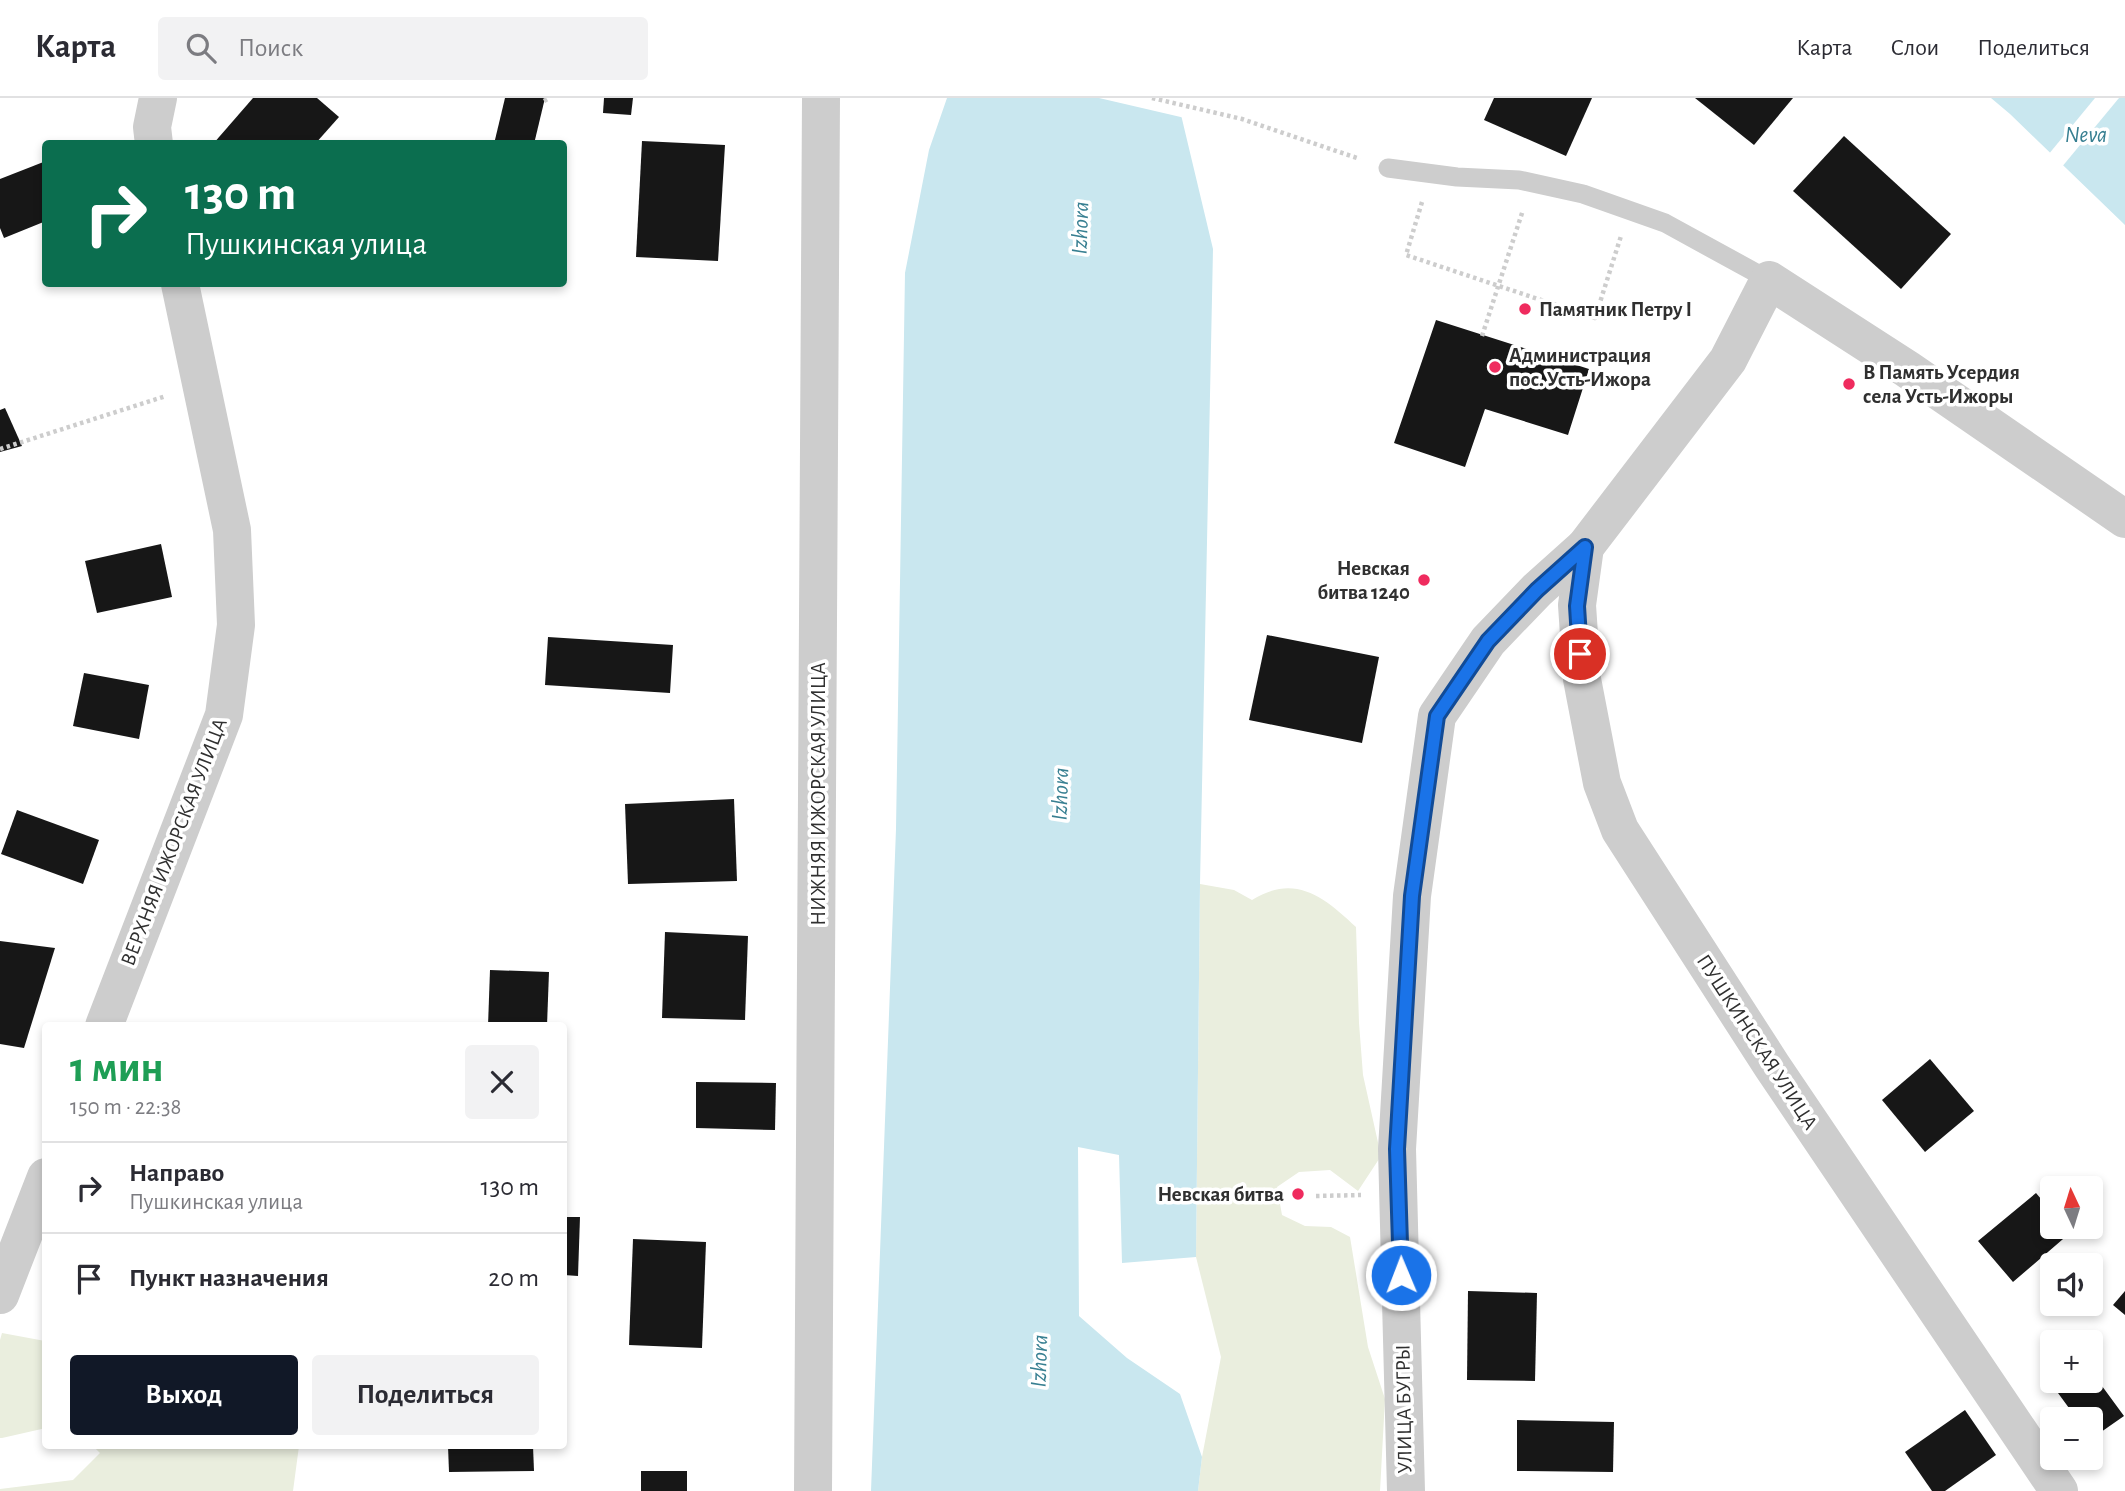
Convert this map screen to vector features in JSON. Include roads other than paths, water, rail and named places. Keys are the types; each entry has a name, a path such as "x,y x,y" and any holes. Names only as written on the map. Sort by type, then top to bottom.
{"street":[{"path":"154,140 152,127 158,98"},
{"name":"НИЖНЯЯ ИЖОРСКАЯ УЛИЦА","path":"813,1491 821,98"},
{"path":"1769,280 1907,369 2125,519"},
{"name":"УЛИЦА БУГРЫ","path":"1406,1491 1397,1149 1412,896 1437,716 1488,641 1537,590 1585,547 1728,360 1769,280"},
{"name":"ВЕРХНЯЯ ИЖОРСКАЯ УЛИЦА","path":"106,1022 224,715 236,625 232,530 181,287"},
{"name":"ПУШКИНСКАЯ УЛИЦА","path":"1585,547 1577,606 1582,679 1602,783 1620,830 1772,1066 2059,1491"},
{"path":"0,1295 42,1187"}],"lane":[{"path":"1388,168 1457,177 1519,180 1583,194 1665,223 1769,280"}],"water":[{"name":"Izhora","path":"947,98 1177,98 1213,249 1200,884 1196,1257 1122,1263 1119,1155 1078,1147 1079,1316 1127,1358 1180,1394 1202,1457 1198,1491 871,1491 896,829 905,273 929,150"},
{"name":"Neva","path":"1991,98 2125,98 2125,225 2010,114"}],"place":[{"name":"Памятник Петру I","path":"1525,309"},
{"name":"Администрация пос. Усть-Ижора","path":"1495,367"},
{"name":"В Память Усердия села Усть-Ижоры","path":"1849,384"},
{"name":"Невская битва 1240","path":"1424,580"},
{"name":"Невская битва","path":"1298,1194"}]}
